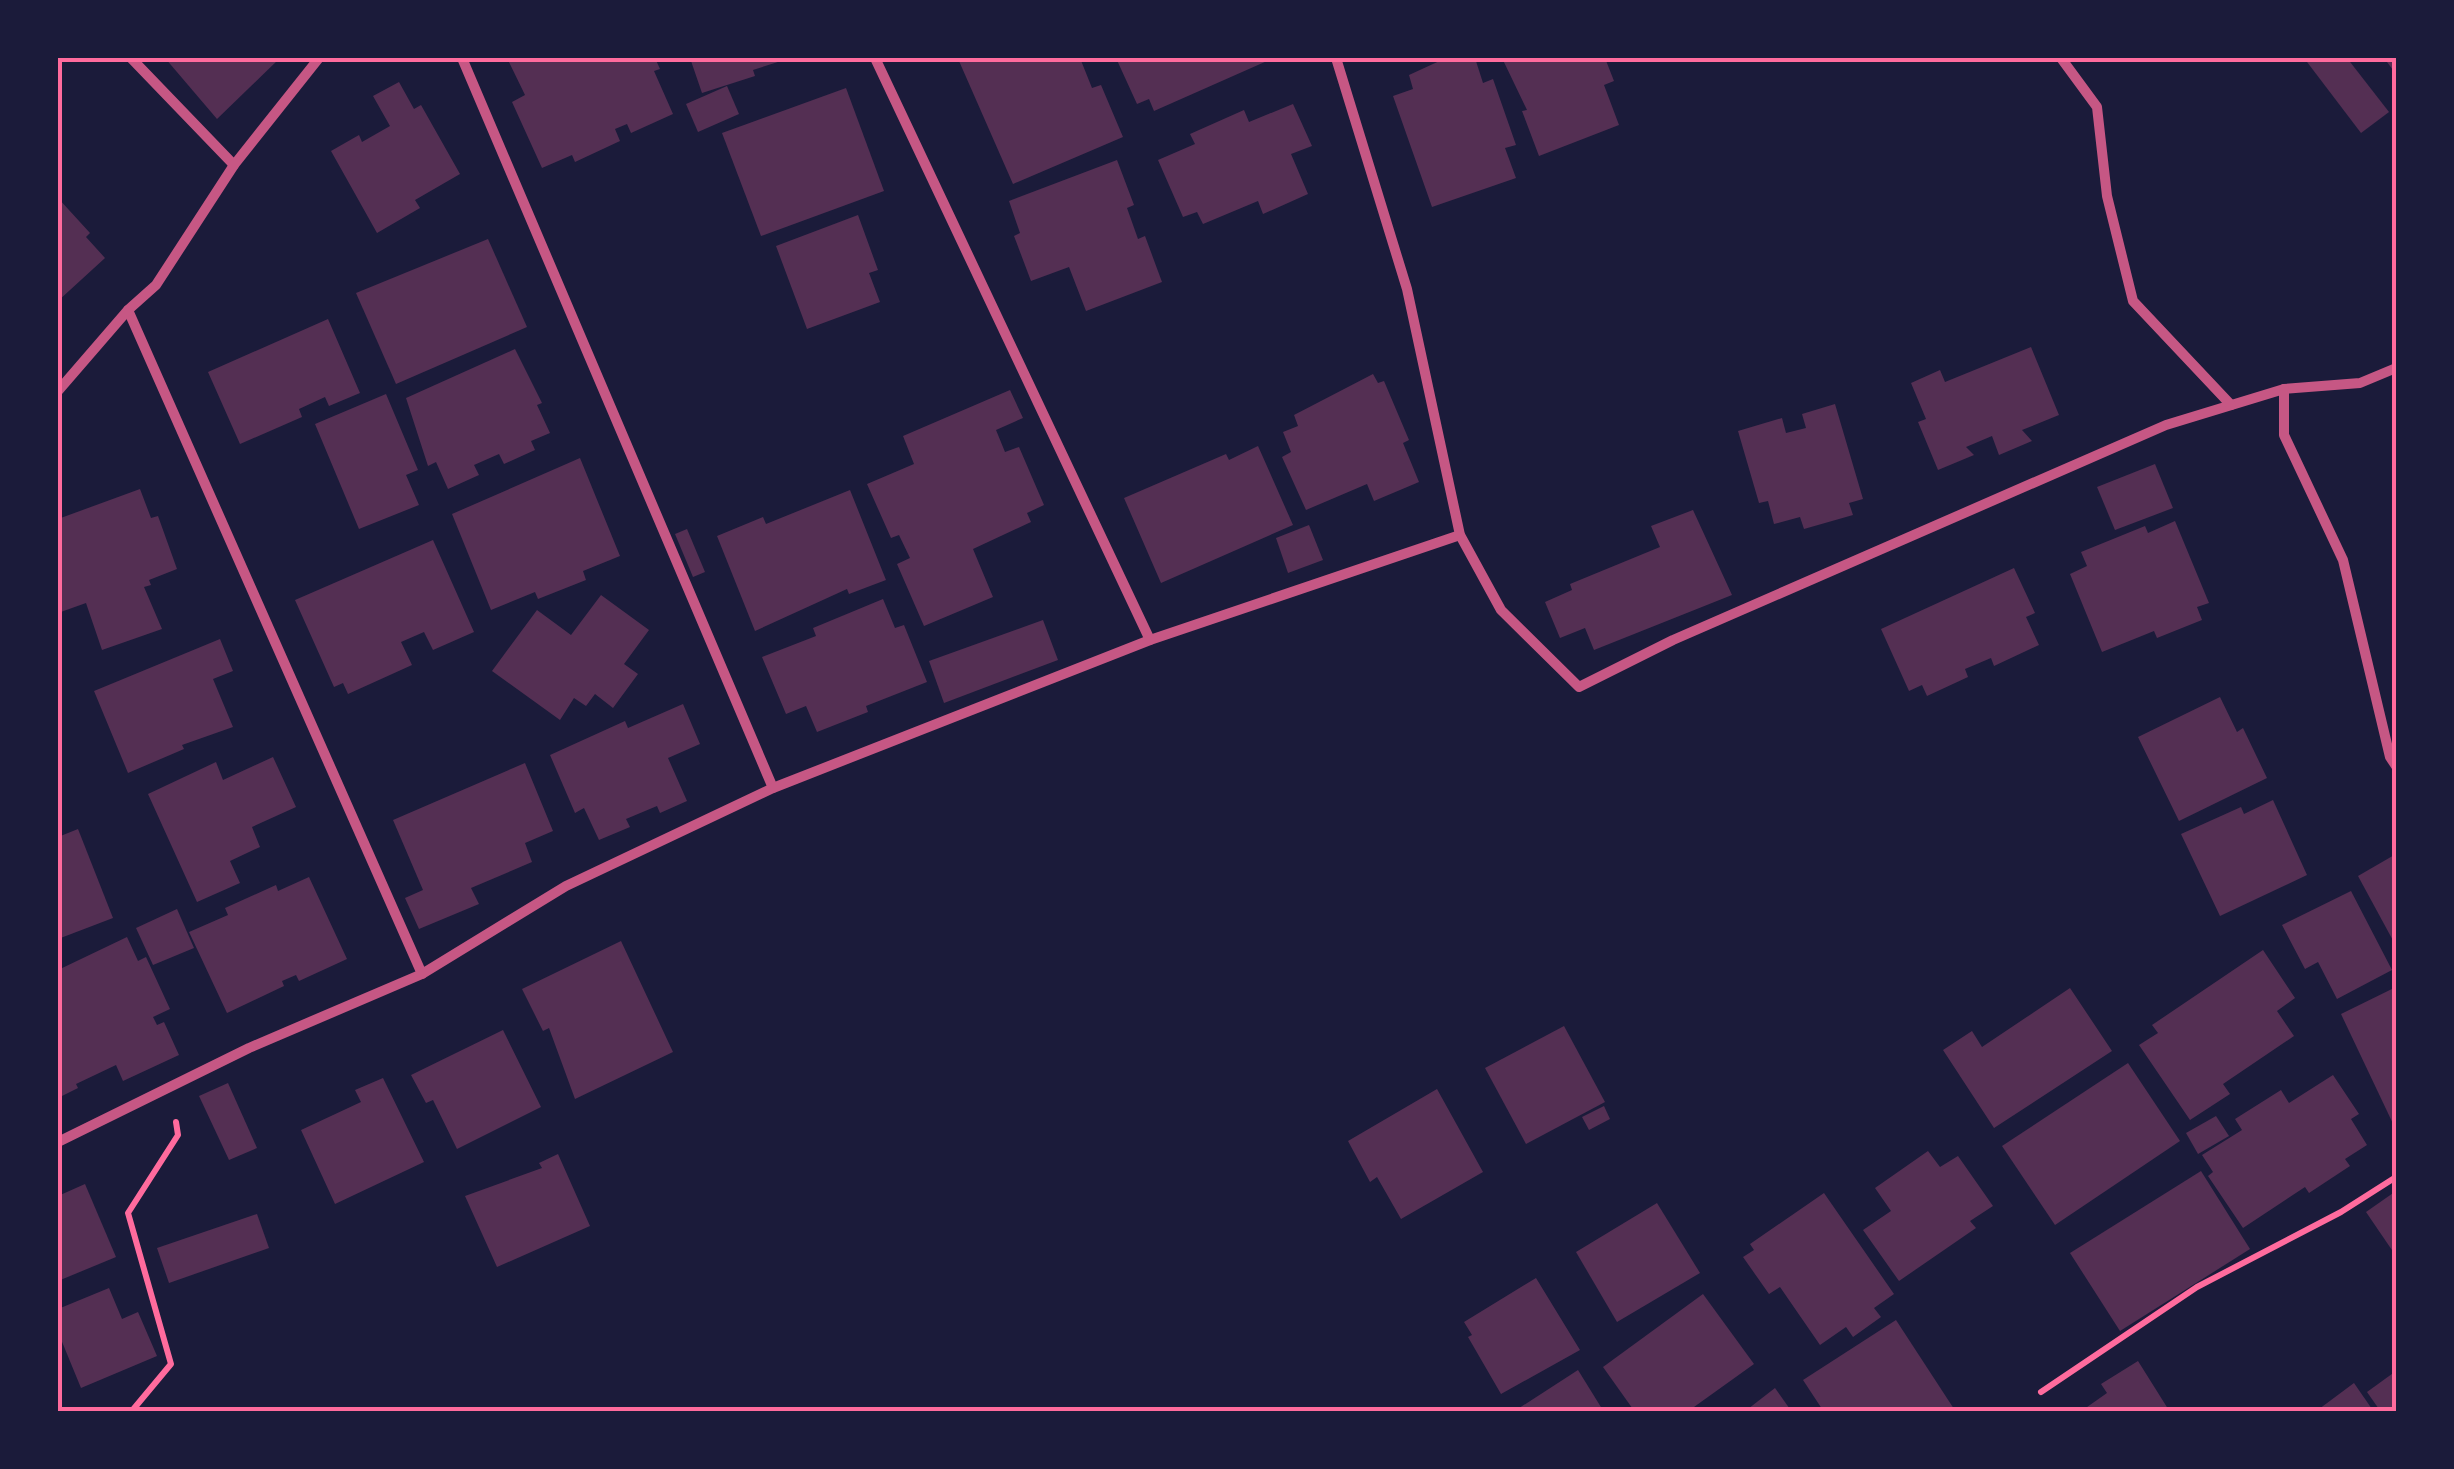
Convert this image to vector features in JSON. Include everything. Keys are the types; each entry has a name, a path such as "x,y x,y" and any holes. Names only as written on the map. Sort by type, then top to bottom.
{"street":[{"path":"131,58 234,166"},
{"path":"59,386 156,284 234,166 320,58"},
{"path":"462,58 773,788"},
{"path":"874,58 1150,640"},
{"path":"1336,58 1407,289 1460,536 1501,610 1578,687 1673,640 2115,446 2284,389 2360,383 2396,368"},
{"path":"2061,58 2097,107 2107,196 2133,301 2231,404"},
{"path":"128,310 422,974"},
{"path":"2284,389 2284,434 2343,560 2390,757 2396,766"},
{"path":"58,1142 170,1086 422,974 566,886 773,788 1150,640 1460,536"}],"path":[{"path":"131,1412 171,1364 128,1212 178,1136 170,1086"},
{"path":"2041,1392 2197,1287 2341,1212 2396,1177"}],"building":[{"path":"165,58 280,58 217,119"},
{"path":"507,58 655,58 660,69 654,71 673,114 631,133 627,124 615,129 620,141 575,162 572,155 542,168 512,102 525,95"},
{"path":"690,58 781,61 753,70 755,76 702,93"},
{"path":"1080,58 1092,88 1101,85 1123,137 1013,184 959,61"},
{"path":"1116,58 1267,61 1154,111 1149,99 1137,104"},
{"path":"1446,58 1475,58 1483,83 1493,79 1516,145 1505,148 1516,178 1432,207 1393,96 1413,89 1409,75"},
{"path":"1502,58 1605,58 1614,81 1604,85 1619,125 1539,156 1522,111 1527,110"},
{"path":"2304,58 2347,58 2389,112 2361,133"},
{"path":"2384,58 2396,58 2396,74"},
{"path":"399,82 414,109 421,105 460,174 415,200 420,208 377,233 331,151 359,135 362,142 390,126 373,96"},
{"path":"727,86 739,114 698,132 686,104"},
{"path":"846,88 884,191 761,236 722,133"},
{"path":"1293,104 1312,146 1291,154 1308,194 1263,214 1258,201 1203,224 1197,212 1183,217 1158,160 1195,144 1190,134 1244,110 1249,122"},
{"path":"1117,160 1134,205 1127,208 1138,239 1145,236 1162,282 1086,311 1069,267 1031,281 1014,236 1020,233 1009,201"},
{"path":"58,198 90,233 86,237 105,258 58,301"},
{"path":"858,215 878,270 869,273 880,302 807,329 776,246"},
{"path":"488,239 527,327 396,384 356,293"},
{"path":"328,319 360,393 329,406 325,397 299,409 302,417 240,444 208,372"},
{"path":"2031,347 2059,415 2022,430 2032,441 1999,455 1992,436 1966,447 1974,455 1938,470 1918,422 1926,419 1911,383 1940,370 1945,382"},
{"path":"515,349 542,403 537,405 550,433 531,441 535,450 504,464 499,454 474,465 479,475 448,489 436,462 428,466 406,398"},
{"path":"1373,374 1378,383 1384,381 1409,440 1403,443 1419,482 1374,501 1367,484 1306,510 1282,457 1291,452 1283,432 1298,426 1294,415"},
{"path":"1010,390 1023,418 996,430 1005,452 1019,447 1044,505 1027,513 1031,522 973,549 993,597 924,626 897,564 910,558 899,535 891,538 867,484 914,464 903,436"},
{"path":"386,394 418,470 406,475 419,505 359,529 315,424"},
{"path":"1835,404 1863,499 1849,503 1853,515 1804,529 1800,517 1774,524 1768,501 1759,503 1738,431 1782,418 1786,433 1806,428 1802,414"},
{"path":"1258,446 1293,525 1161,583 1124,498 1226,454 1229,460"},
{"path":"580,458 620,556 583,571 586,580 538,599 535,592 491,610 452,514"},
{"path":"2155,464 2173,508 2115,530 2097,487"},
{"path":"140,489 151,518 158,516 177,569 149,580 151,585 144,587 162,629 102,650 86,603 58,613 58,519"},
{"path":"850,490 886,580 849,594 847,589 755,631 717,536 763,517 766,524"},
{"path":"1693,510 1732,595 1594,650 1585,628 1560,638 1545,602 1572,590 1570,584 1660,547 1651,526"},
{"path":"2175,521 2209,603 2197,607 2202,620 2157,638 2154,631 2102,652 2070,574 2087,566 2081,552 2145,526 2148,533"},
{"path":"1309,525 1323,560 1288,573 1276,538"},
{"path":"687,529 705,572 693,577 675,534"},
{"path":"433,540 474,632 433,650 424,632 401,642 412,665 348,694 343,683 334,687 295,600"},
{"path":"2014,568 2035,613 2026,617 2039,645 1994,666 1991,658 1965,669 1968,677 1927,696 1922,685 1909,691 1881,629"},
{"path":"601,595 649,630 624,664 638,674 613,708 595,694 586,706 574,698 560,720 492,671 537,610 571,635"},
{"path":"883,599 895,628 904,625 927,682 866,706 868,712 817,732 806,706 786,714 762,657 816,636 813,628"},
{"path":"1043,620 1058,660 944,703 929,661"},
{"path":"220,639 233,671 213,679 233,727 182,745 184,749 128,773 94,691"},
{"path":"2220,697 2237,732 2243,728 2267,778 2179,821 2138,737"},
{"path":"683,704 700,744 668,758 687,801 660,813 657,806 626,819 630,827 599,840 584,808 575,813 550,755 625,721 628,728"},
{"path":"273,757 296,807 252,827 260,847 230,861 240,883 197,902 148,794 216,762 223,780"},
{"path":"525,763 553,831 525,843 532,862 471,888 479,904 419,929 405,898 423,890 393,820"},
{"path":"2273,800 2307,875 2220,916 2181,834 2241,807 2244,814"},
{"path":"78,829 113,918 58,939 58,837"},
{"path":"2396,854 2396,946 2358,876"},
{"path":"309,877 347,959 299,981 296,975 282,981 284,986 227,1013 189,932 228,915 225,908 276,885 278,891"},
{"path":"2351,891 2392,970 2337,999 2318,962 2305,969 2282,925"},
{"path":"177,909 194,948 153,965 136,928"},
{"path":"127,937 138,961 146,957 170,1009 153,1017 157,1025 164,1022 179,1055 123,1081 116,1065 76,1084 78,1088 58,1098 58,970"},
{"path":"621,941 673,1052 575,1099 549,1028 543,1031 522,989"},
{"path":"2263,950 2295,998 2277,1011 2294,1036 2223,1084 2230,1094 2190,1120 2139,1045 2158,1033 2152,1025"},
{"path":"2396,987 2396,1130 2341,1014"},
{"path":"2070,988 2112,1051 1994,1128 1943,1050 1972,1031 1982,1047"},
{"path":"1564,1026 1605,1102 1526,1144 1485,1068"},
{"path":"503,1030 541,1107 457,1149 433,1100 426,1103 411,1075"},
{"path":"2128,1063 2180,1141 2055,1225 2002,1146"},
{"path":"2333,1075 2359,1114 2351,1119 2367,1145 2345,1159 2350,1166 2309,1193 2305,1187 2243,1228 2208,1176 2213,1172 2202,1155 2242,1130 2235,1119 2281,1090 2289,1103"},
{"path":"383,1078 424,1162 335,1204 301,1130 361,1102 355,1090"},
{"path":"228,1083 257,1148 229,1160 199,1096"},
{"path":"1437,1089 1483,1172 1401,1219 1377,1177 1370,1182 1348,1141"},
{"path":"1604,1106 1610,1119 1589,1130 1582,1117"},
{"path":"2216,1116 2229,1136 2198,1154 2186,1133"},
{"path":"1928,1151 1940,1167 1958,1156 1993,1206 1970,1221 1976,1228 1899,1281 1863,1230 1891,1211 1875,1188"},
{"path":"558,1154 590,1226 497,1267 465,1196 542,1168 539,1163"},
{"path":"2201,1171 2250,1249 2120,1331 2070,1253"},
{"path":"85,1184 116,1257 58,1281 58,1196"},
{"path":"2396,1191 2396,1256 2366,1212"},
{"path":"1824,1193 1894,1294 1874,1308 1881,1317 1853,1337 1846,1327 1820,1345 1780,1287 1769,1294 1743,1257 1754,1250 1750,1244"},
{"path":"1657,1203 1700,1273 1617,1322 1576,1252"},
{"path":"257,1214 269,1248 169,1283 157,1248"},
{"path":"1536,1278 1580,1350 1501,1394 1468,1337 1472,1335 1464,1322"},
{"path":"109,1288 122,1319 138,1312 157,1356 81,1388 58,1332 58,1309"},
{"path":"1703,1294 1754,1364 1687,1412 1635,1412 1603,1367"},
{"path":"1896,1320 1956,1412 1824,1412 1803,1380"},
{"path":"2138,1361 2170,1412 2080,1412 2107,1393 2101,1384"},
{"path":"1578,1370 1604,1412 1513,1412"},
{"path":"2396,1371 2396,1412 2381,1412 2367,1392"},
{"path":"2354,1383 2374,1412 2315,1412"},
{"path":"1775,1388 1792,1412 1744,1412"}]}
